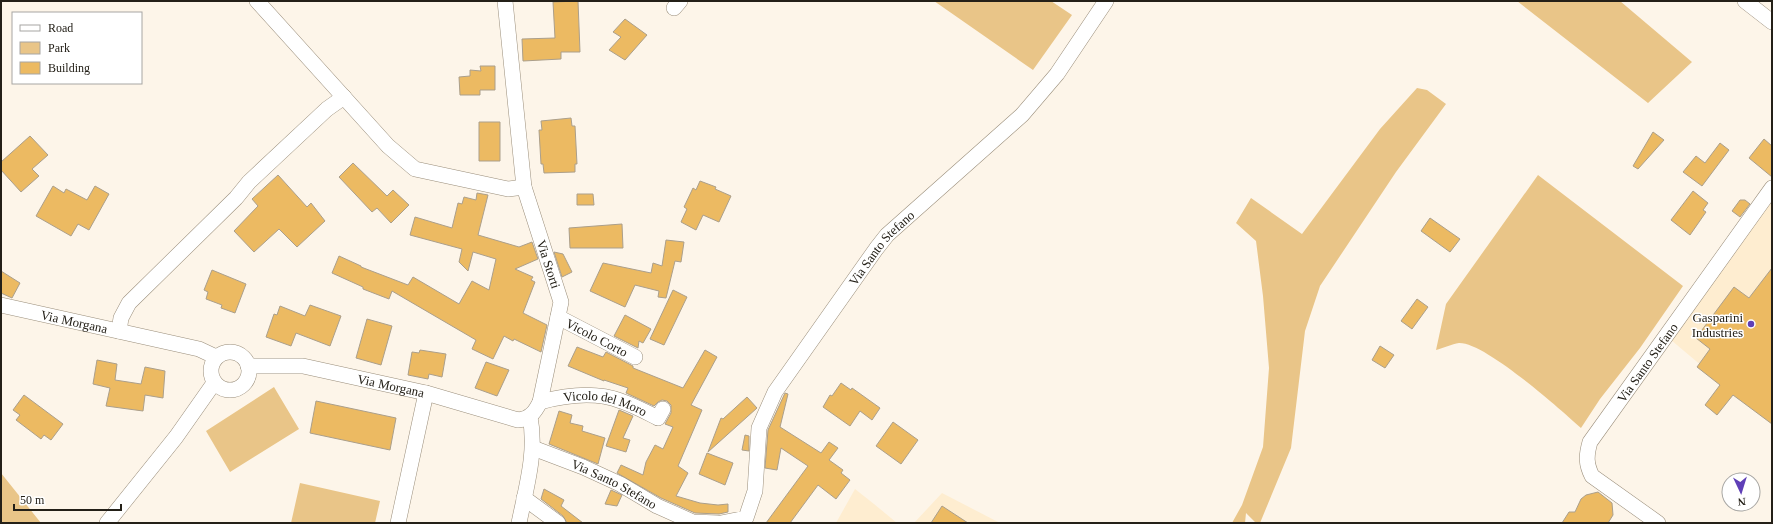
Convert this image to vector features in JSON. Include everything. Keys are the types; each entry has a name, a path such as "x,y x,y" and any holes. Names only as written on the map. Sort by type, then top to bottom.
{"street":[{"path":"258,1 388,146 415,169 508,189 524,187"},
{"name":"Via Storti","path":"505,1 524,187 561,302 540,402 530,417"},
{"name":"Via Santo Stefano","path":"533,448 582,466 620,484 657,506 693,522 719,523 746,518 755,492 759,428 775,392 887,235 1022,115 1057,74 1106,1"},
{"path":"1745,1 1772,22"},
{"path":"119,331 121,318 129,303 236,198 249,182 327,109 344,97"},
{"name":"Via Santo Stefano","path":"1658,523 1592,476 1587,465 1587,454 1590,442 1772,188"},
{"name":"Via Morgana","path":"1,305 199,349 216,357"},
{"name":"Vicolo Corto","path":"558,317 635,358"},
{"path":"235,352 241,355 248,366 248,378 246,383 236,390 224,390 214,383 210,372 216,357 222,354 235,352"},
{"name":"Via Morgana","path":"248,366 303,366 426,393 518,420 530,417"},
{"path":"107,523 176,437 214,383"},
{"path":"398,523 426,393"},
{"name":"Vicolo del Moro","path":"540,402 570,395 595,396 620,400 658,418 663,409"},
{"path":"519,523 533,448 530,417"},
{"path":"524,498 558,523"}],"shaded area":[{"path":"1772,198 1772,425 1671,340"},
{"path":"855,489 874,504 897,523 836,523"},
{"path":"942,493 1000,523 914,523"}],"green space":[{"path":"934,1 1051,1 1072,15 1033,70"},
{"path":"1517,1 1620,1 1692,62 1648,103"},
{"path":"1417,88 1427,90 1446,104 1396,172 1320,286 1305,331 1291,448 1260,523 1256,523 1246,513 1245,523 1232,523 1242,505 1263,447 1269,368 1263,296 1256,241 1236,223 1251,198 1302,234 1380,129"},
{"path":"1538,175 1683,286 1640,348 1600,399 1581,428 1522,378 1486,353 1471,346 1459,343 1436,350 1446,304"},
{"path":"274,387 299,429 230,472 206,431"},
{"path":"1,473 41,523 1,523"},
{"path":"300,483 380,501 375,523 291,523"}],"building":[{"path":"578,1 580,52 561,52 561,59 523,61 522,39 555,38 553,2"},
{"path":"625,19 647,35 625,60 609,50 621,37 613,32"},
{"path":"480,66 495,66 495,90 480,90 480,95 460,95 459,77 470,76 470,70 481,71"},
{"path":"571,118 572,126 575,126 577,164 575,164 575,172 544,173 543,164 541,164 539,130 542,130 541,121"},
{"path":"479,122 500,122 500,161 479,161"},
{"path":"1653,132 1664,140 1638,169 1633,166"},
{"path":"30,136 48,155 32,169 39,176 21,192 1,170 1,162"},
{"path":"1764,139 1772,146 1772,177 1749,158"},
{"path":"1720,143 1729,150 1702,186 1683,172 1696,156 1705,163"},
{"path":"353,163 387,196 393,190 409,205 391,223 377,208 372,212 339,177"},
{"path":"278,175 307,207 311,203 325,221 297,247 279,229 254,252 234,231 258,206 252,199"},
{"path":"700,181 716,187 715,189 731,196 719,222 703,215 696,230 681,222 687,209 684,207 693,188 696,190"},
{"path":"53,186 64,193 66,189 87,200 95,186 109,194 89,230 78,224 71,236 36,216"},
{"path":"1693,191 1708,203 1703,210 1706,212 1690,235 1671,220"},
{"path":"477,193 488,195 478,235 519,247 532,242 538,259 515,269 533,277 531,280 535,282 523,313 547,325 541,352 514,339 513,341 504,336 493,359 472,349 476,340 392,291 389,299 363,289 363,287 332,273 339,256 361,267 408,285 413,277 459,304 472,281 489,290 496,259 473,252 468,271 459,262 462,249 410,235 415,217 452,228 458,203 462,204 464,197 476,200"},
{"path":"577,194 593,194 594,205 577,205"},
{"path":"1740,200 1745,200 1750,204 1740,217 1732,211"},
{"path":"1430,218 1460,239 1450,252 1421,231"},
{"path":"622,224 623,248 570,248 569,228"},
{"path":"666,240 684,242 681,262 675,261 666,298 658,297 659,291 635,285 625,307 590,291 603,263 651,273 653,263 662,266"},
{"path":"554,252 563,254 572,272 562,277"},
{"name":"Gasparini Industries","path":"1772,268 1772,424 1733,395 1717,415 1705,405 1720,385 1697,367 1710,349 1696,338 1734,287 1749,298"},
{"path":"212,270 246,284 235,313 221,308 222,305 206,299 208,292 204,290"},
{"path":"1,271 20,283 12,298 1,293"},
{"path":"673,290 687,297 664,345 650,339"},
{"path":"1417,299 1428,307 1412,329 1401,321"},
{"path":"310,305 341,316 330,346 296,333 291,346 266,337 274,314 277,315 280,306 305,316"},
{"path":"625,315 651,329 643,343 639,341 638,348 614,336"},
{"path":"367,319 392,326 381,365 356,358"},
{"path":"1380,346 1394,355 1385,368 1372,360"},
{"path":"577,347 603,357 606,352 633,366 633,368 683,388 705,350 717,357 691,405 702,410 678,466 688,473 676,496 700,503 718,505 728,504 728,512 719,514 695,513 661,498 617,473 621,465 643,475 646,462 655,445 663,449 673,427 665,424 671,413 671,405 667,401 662,400 654,406 626,393 628,388 604,381 568,366"},
{"path":"420,350 446,354 442,377 429,374 428,379 408,375 412,352 419,353"},
{"path":"97,360 117,364 115,380 141,384 145,367 165,371 163,398 145,395 143,411 106,406 110,388 93,384"},
{"path":"486,362 509,370 497,396 475,388"},
{"path":"841,383 851,390 852,388 880,408 872,420 860,411 850,426 823,407 830,395 832,396"},
{"path":"785,393 788,394 780,427 821,453 829,442 838,448 829,460 843,470 841,473 850,480 836,499 818,485 790,523 766,523 808,466 781,448 777,470 765,468 768,430"},
{"path":"24,395 63,424 51,440 44,435 41,439 16,420 20,415 13,410"},
{"path":"747,397 757,408 708,452 721,418 723,419"},
{"path":"316,401 396,418 390,450 310,433"},
{"path":"619,410 633,416 623,438 630,440 626,452 606,446"},
{"path":"559,411 572,415 570,423 583,426 582,431 605,438 598,464 549,444"},
{"path":"893,422 918,440 901,464 876,446"},
{"path":"745,435 749,436 749,451 742,450"},
{"path":"707,453 733,463 725,485 699,474"},
{"path":"544,489 564,500 561,506 583,523 567,523 563,516 541,499"},
{"path":"611,490 622,495 617,506 605,504"},
{"path":"1598,492 1612,503 1613,515 1608,523 1562,523 1569,512 1575,512 1581,499 1586,495"},
{"path":"942,506 968,523 931,523"}],"place":[{"name":"Gasparini Industries","path":"1751,324"}]}
